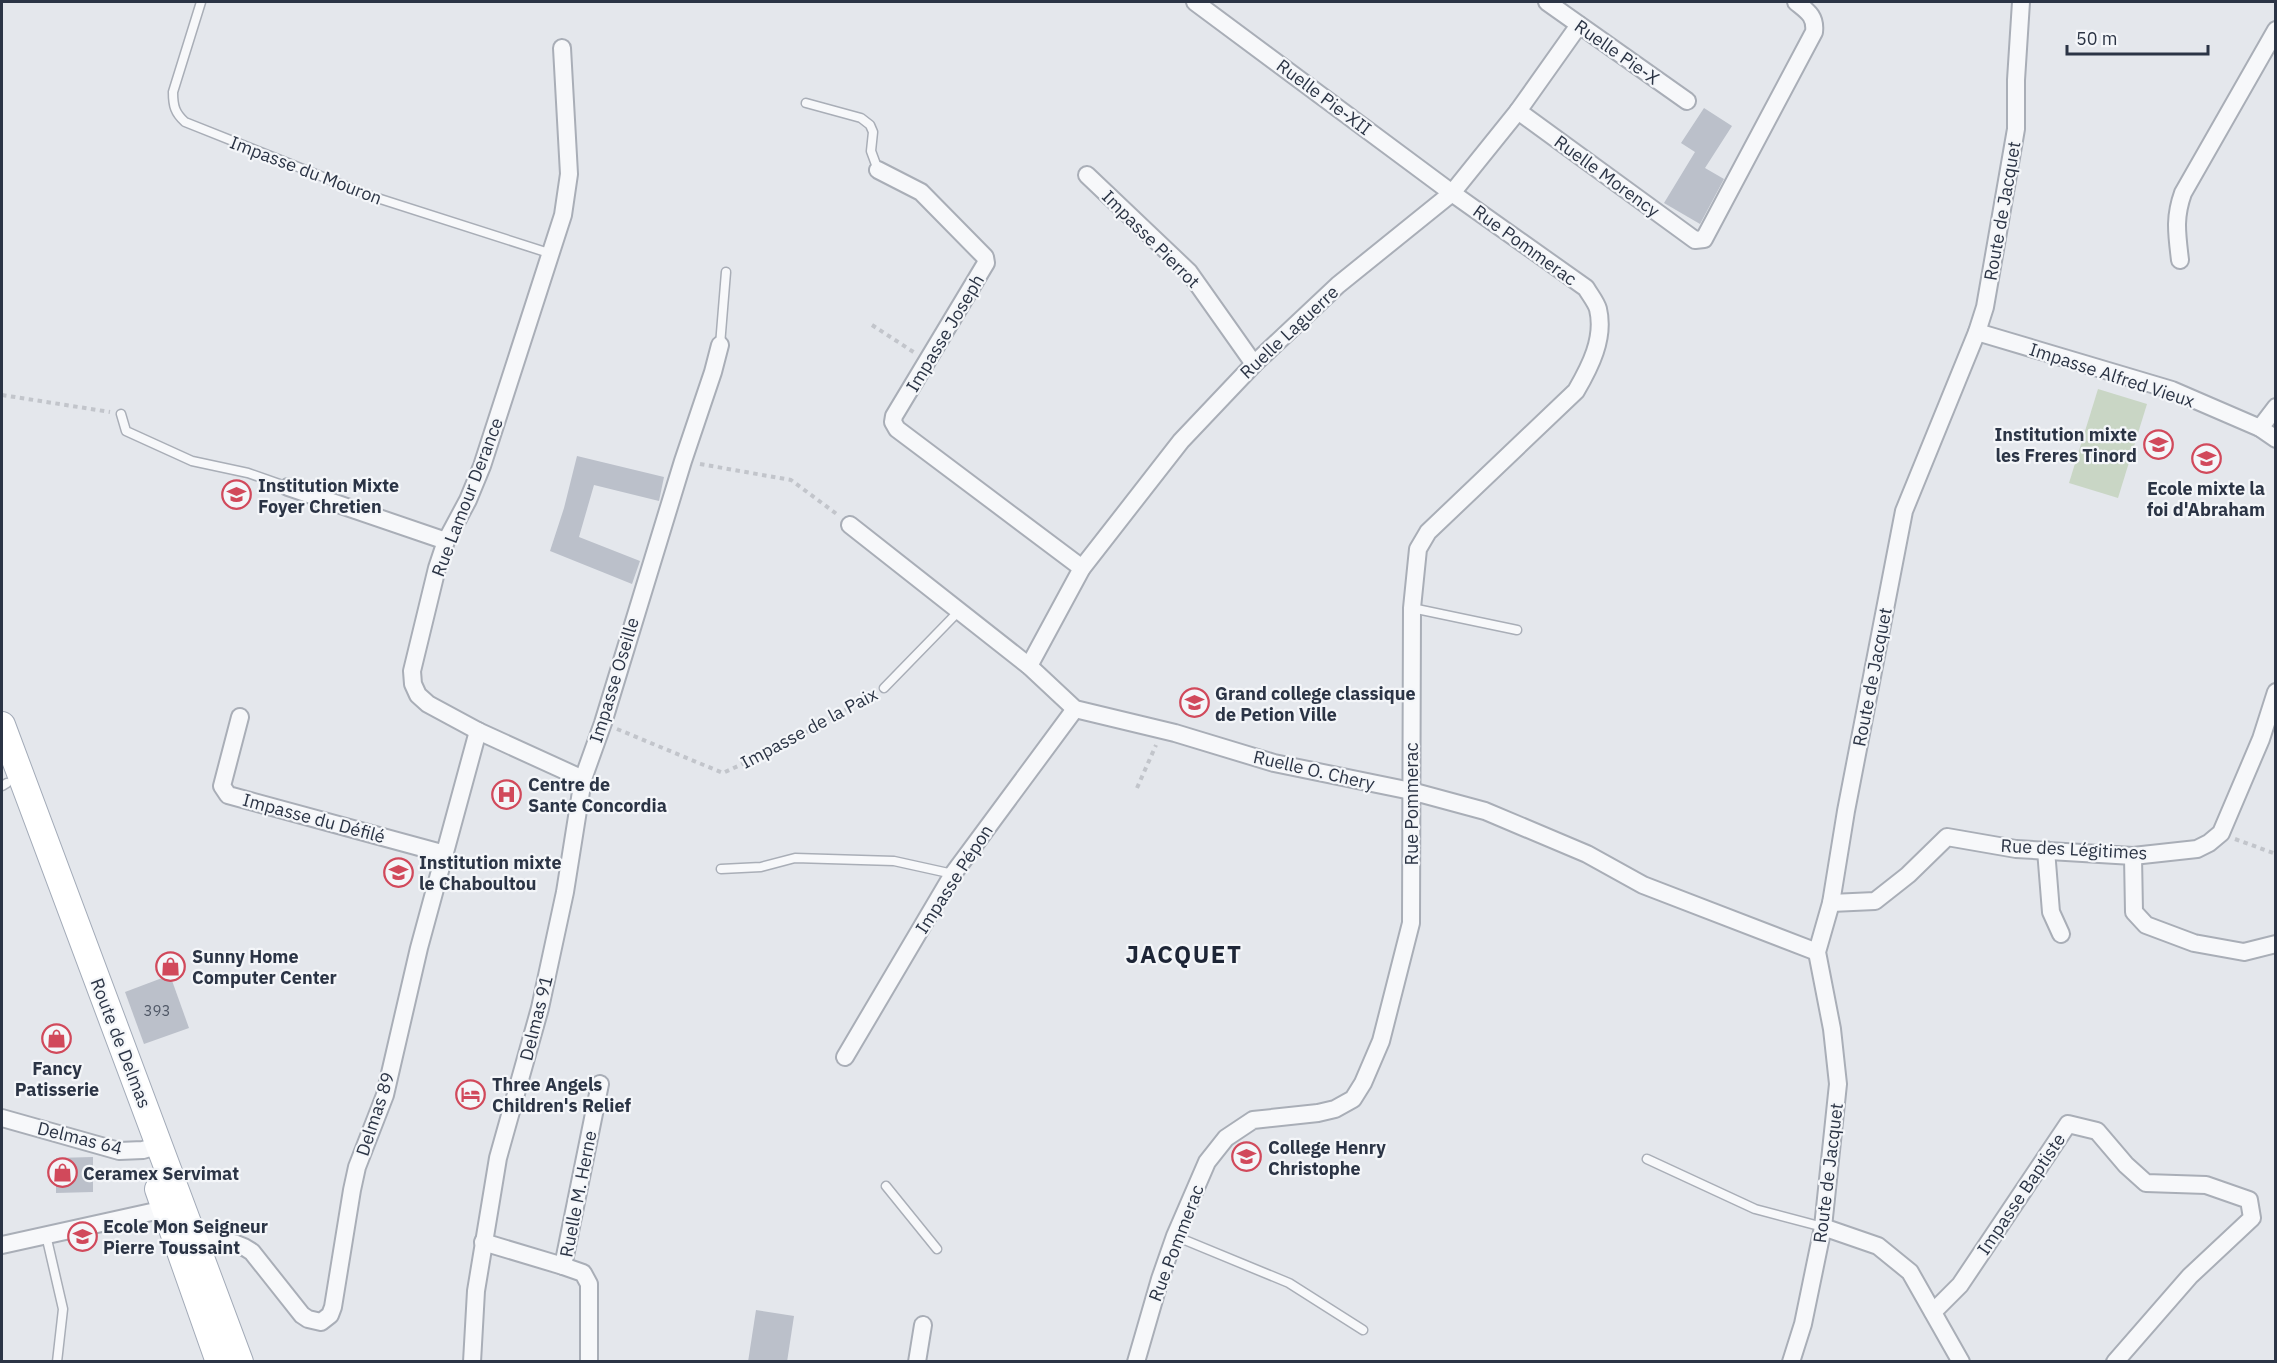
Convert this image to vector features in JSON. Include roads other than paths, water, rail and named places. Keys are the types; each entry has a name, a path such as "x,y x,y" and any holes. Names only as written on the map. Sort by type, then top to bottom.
{"main road":[{"name":"Route de Delmas","path":"2,724 187,1246 240,1362"},
{"name":"Route de Delmas","path":"4,778 151,1148 165,1209 187,1246 219,1362"}],"street":[{"name":"Ruelle Pie-XII","path":"1195,2 1452,193"},
{"name":"Ruelle Pie-X","path":"1546,2 1687,101"},
{"name":"Ruelle Morency","path":"1518,111 1695,240 1704,239 1814,32 1815,23 1812,16 1796,2"},
{"name":"Route de Jacquet","path":"1791,1362 1803,1324 1823,1227 1838,1084 1832,1029 1817,952 1831,903 1846,811 1904,511 1985,307 2016,129 2016,80 2021,2"},
{"path":"2021,24 2034,2"},
{"name":"Ruelle Laguerre","path":"1029,666 1082,568 1181,441 1254,364 1338,285 1452,193 1518,111 1579,25"},
{"path":"2180,260 2176,223 2177,209 2276,30"},
{"name":"Rue Lamour Derance","path":"562,48 569,174 563,215 482,466 468,500 446,541 437,568 412,671 413,684 418,695 428,704 478,731 583,779"},
{"name":"Impasse Joseph","path":"878,170 921,192 985,257 987,263 894,416 893,422 897,429 1082,568"},
{"name":"Impasse Pierrot","path":"1087,175 1188,272 1254,364"},
{"name":"Rue Pommerac","path":"1136,1362 1160,1279 1176,1236 1207,1162 1226,1138 1253,1119 1318,1113 1335,1109 1353,1099 1363,1083 1381,1041 1411,923 1412,608 1418,549 1428,532 1576,391 1592,365 1599,326 1598,308 1586,288 1452,193"},
{"name":"Impasse Alfred Vieux","path":"1977,332 2172,390 2260,428 2276,439"},
{"name":"Impasse Oseille","path":"583,779 603,723 645,580 720,345"},
{"path":"2260,428 2276,407"},
{"path":"288,487 446,541"},
{"name":"Ruelle O. Chery","path":"850,525 1029,666 1075,709 1162,730 1274,764 1411,791 1485,811 1587,854 1643,885 1817,952"},
{"name":"Rue des Légitimes","path":"1831,903 1875,902 1908,875 1947,837 2016,849 2133,856 2197,849 2221,833 2261,739 2276,692"},
{"name":"Impasse Pépon","path":"845,1057 954,874 1075,709"},
{"name":"Impasse du Défilé","path":"240,717 222,786 228,795 445,854"},
{"name":"Delmas 89","path":"187,1246 218,1240 243,1246 252,1252 302,1316 321,1322 330,1315 351,1190 357,1167 385,1095 419,948 478,731"},
{"name":"Delmas 91","path":"472,1362 476,1291 498,1158 543,996 565,892 583,779"},
{"path":"2046,850 2051,912 2061,934"},
{"path":"2133,856 2134,912 2146,925 2194,943 2244,952 2276,944"},
{"name":"Ruelle M. Herne","path":"589,1362 589,1284 583,1274 563,1266 600,1084"},
{"name":"Delmas 64","path":"2,1118 119,1151 151,1148"},
{"name":"Impasse Baptiste","path":"1933,1312 1960,1285 2068,1124 2097,1131 2126,1165 2146,1183 2206,1185 2249,1200 2252,1218 2190,1276 2115,1362"},
{"path":"2,1245 165,1209"},
{"path":"1823,1227 1878,1246 1910,1272 1961,1362"},
{"path":"483,1242 563,1266"},
{"path":"916,1362 923,1325"}],"lane":[{"name":"Impasse du Mouron","path":"201,2 173,92 176,114 185,122 371,196 552,254"},
{"name":"Impasse Joseph","path":"806,103 861,118 870,125 873,132 871,152 878,170"},
{"path":"720,345 726,272"},
{"path":"121,414 126,431 192,461 248,474 288,487"},
{"path":"1412,608 1517,630"},
{"name":"Impasse de la Paix","path":"884,688 959,611"},
{"path":"721,869 760,867 795,858 894,861 954,874"},
{"path":"1647,1160 1755,1209 1823,1227"},
{"path":"886,1186 937,1249"},
{"path":"46,1235 63,1309 57,1362"},
{"path":"1176,1236 1289,1283 1363,1330"}],"place":[{"name":"Institution mixte les Freres Tinord","path":"2158,444"},
{"name":"Ecole mixte la foi d'Abraham","path":"2206,459"},
{"name":"Institution Mixte Foyer Chretien","path":"237,495"},
{"name":"Grand college classique de Petion Ville","path":"1194,703"},
{"name":"Centre de Sante Concordia","path":"507,794"},
{"name":"Institution mixte le Chaboultou","path":"398,872"},
{"name":"Sunny Home Computer Center","path":"171,966"},
{"name":"Fancy Patisserie","path":"57,1039"},
{"name":"Three Angels Children's Relief","path":"471,1094"},
{"name":"College Henry Christophe","path":"1247,1157"},
{"name":"Ceramex Servimat","path":"62,1173"},
{"name":"Ecole Mon Seigneur Pierre Toussaint","path":"82,1236"}],"district":[{"name":"JACQUET","path":"1184,954"}]}
